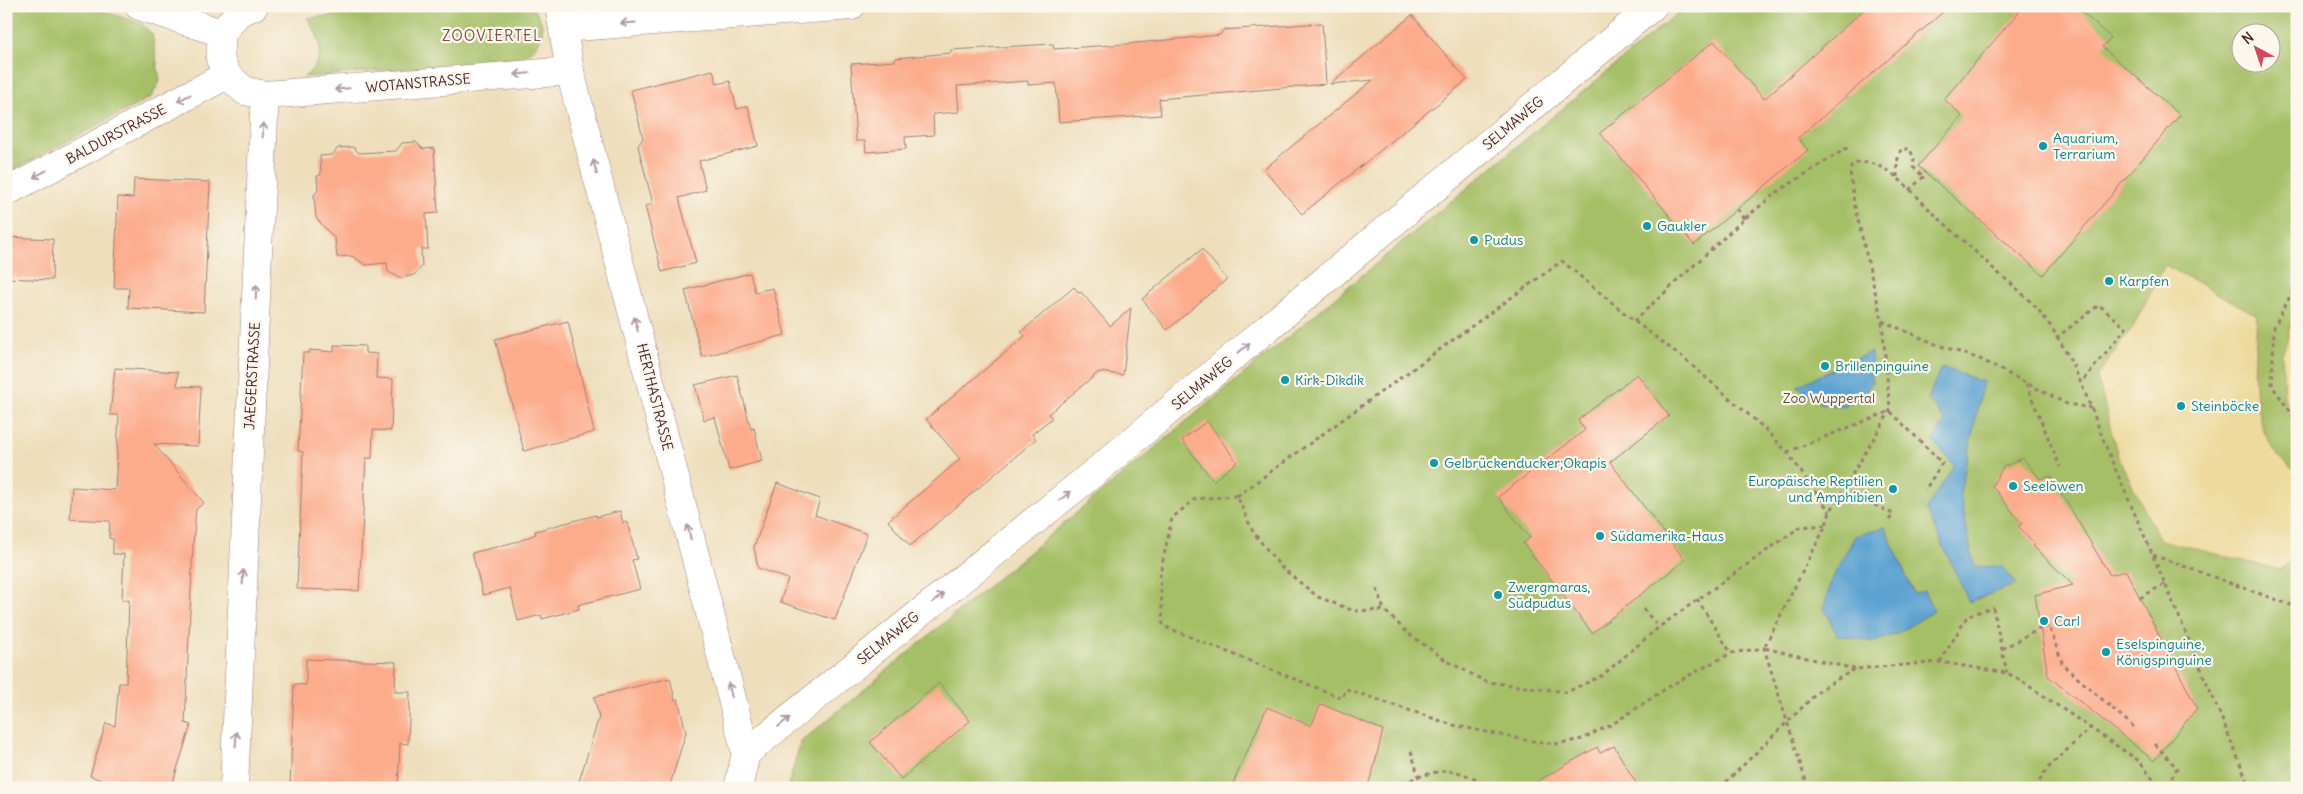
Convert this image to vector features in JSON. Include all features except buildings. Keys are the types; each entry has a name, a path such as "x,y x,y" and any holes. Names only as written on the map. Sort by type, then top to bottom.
{"street":[{"path":"139,6 222,33"},
{"path":"254,6 238,13 222,33 220,59 227,75 245,90 265,95"},
{"path":"561,17 851,6"},
{"name":"SELMAWEG","path":"746,753 1100,468 1653,6"},
{"name":"HERTHASTRASSE","path":"561,17 570,71 746,753 738,788"},
{"name":"WOTANSTRASSE","path":"265,95 570,71"},
{"name":"BALDURSTRASSE","path":"6,192 227,75"},
{"name":"JAEGERSTRASSE","path":"234,788 265,95"}],"path":[{"path":"1634,321 1744,218 1780,190 1850,146"},
{"path":"1897,177 1897,162 1901,149 1910,149 1914,159 1912,167 1926,175 1909,190"},
{"path":"1808,788 1764,648 1826,525 1830,512 1890,410 1882,321 1854,203 1850,171 1852,165 1859,162 1882,166 1897,177 2032,303 2045,319 2082,382 2113,463 2166,583 2250,788"},
{"path":"1737,209 1744,218"},
{"path":"1830,512 1787,452 1763,428 1681,356 1634,321 1562,261 1237,496 1195,498 1172,518 1160,574 1163,626 1342,698 1346,689 1453,725 1525,740 1556,744 1582,739 1614,723 1673,684 1731,653 1764,648 1855,669 1940,662 2007,673 2036,689 2139,761 2160,788"},
{"path":"2297,283 2274,327 2272,386 2297,421"},
{"path":"2056,338 2099,305 2126,328 2082,382"},
{"path":"1882,321 1980,359 2067,404 2092,408"},
{"path":"2026,384 2060,467"},
{"path":"1787,452 1890,410"},
{"path":"1890,410 1942,463 1925,490"},
{"path":"1844,488 1893,514 1888,522"},
{"path":"1237,496 1253,532 1281,567 1318,597 1354,611 1384,610"},
{"path":"1377,588 1384,610 1409,634 1447,661 1487,682 1567,692 1603,675 1658,627 1800,526 1826,525"},
{"path":"2153,555 2291,605 2297,605"},
{"path":"2140,598 2166,583"},
{"path":"1697,599 1731,653"},
{"path":"2291,605 2297,600"},
{"path":"1940,662 1968,615 1993,608 2007,673"},
{"path":"1642,609 1658,627"},
{"path":"2002,649 2040,628 2049,626 2063,665 2136,729"},
{"path":"1720,788 1821,689 1855,669"},
{"path":"2035,788 2047,769 2090,727"},
{"path":"2155,744 2177,768 2166,788"},
{"path":"1411,751 1419,778"},
{"path":"1388,788 1411,780 1449,771 1464,774 1492,788"},
{"path":"1411,780 1413,788"},
{"path":"2240,788 2248,783"}],"green space":[{"path":"6,6 88,6 142,24 152,34 160,81 151,97 6,174"},
{"path":"446,6 531,6 541,21 542,34 540,41 522,59 304,77 316,63 320,49 319,41 307,18"},
{"name":"Zoo Wuppertal","path":"1686,6 2297,6 2297,788 787,788 801,742"}],"sand":[{"name":"Steinböcke","path":"2165,265 2257,315 2254,367 2256,402 2260,419 2266,436 2275,451 2297,473 2297,556 2280,570 2160,540 2118,457 2097,376 2133,327"},
{"path":"2297,310 2297,431 2284,397 2282,354"}],"water":[{"path":"1871,352 1872,382 1863,396 1841,407 1821,403 1797,386"},
{"path":"1941,367 1983,382 1960,493 1974,567 2001,566 2016,584 1969,602 1926,509 1954,465 1933,441 1945,421 1928,399"},
{"path":"1885,527 1914,594 1924,591 1934,611 1898,633 1875,642 1837,635 1824,608 1831,581 1855,536"}],"place":[{"name":"Aquarium, Terrarium","path":"2043,146"},
{"name":"Gaukler","path":"1647,226"},
{"name":"Pudus","path":"1474,240"},
{"name":"Karpfen","path":"2109,281"},
{"name":"Brillenpinguine","path":"1825,366"},
{"name":"Kirk-Dikdik","path":"1285,380"},
{"name":"Steinböcke","path":"2181,406"},
{"name":"Gelbrückenducker;Okapis","path":"1434,463"},
{"name":"Seelöwen","path":"2013,486"},
{"name":"Europäische Reptilien und Amphibien","path":"1893,489"},
{"name":"Südamerika-Haus","path":"1600,536"},
{"name":"Zwergmaras, Südpudus","path":"1498,595"},
{"name":"Carl","path":"2044,621"},
{"name":"Eselspinguine, Königspinguine","path":"2106,652"}],"district":[{"name":"ZOOVIERTEL","path":"492,35"}]}
